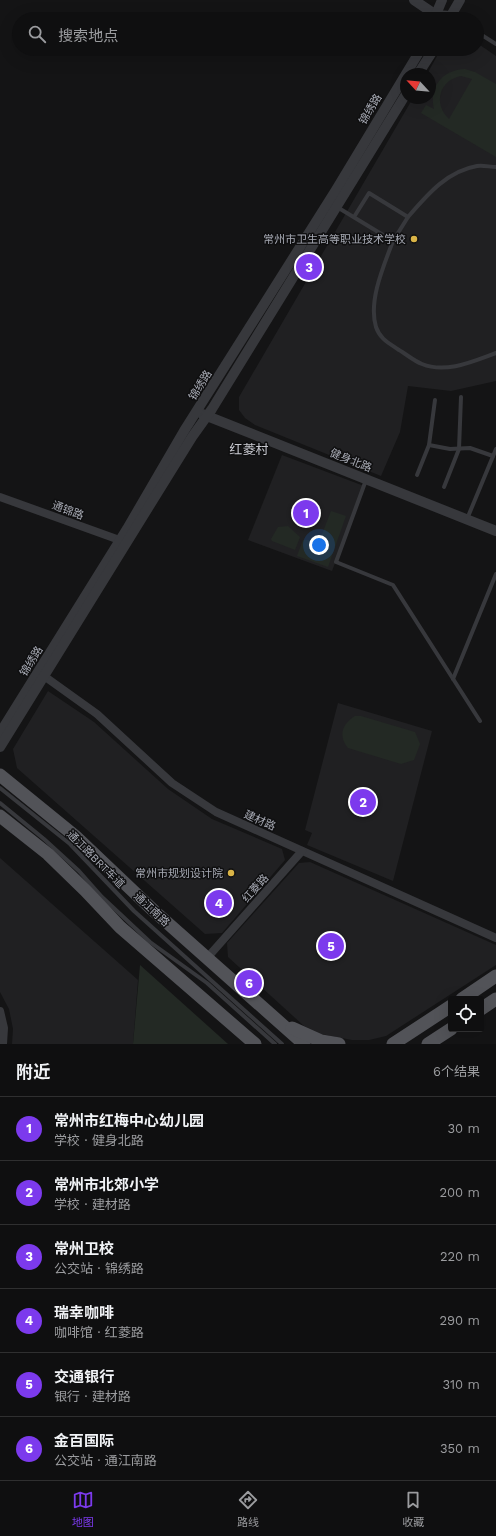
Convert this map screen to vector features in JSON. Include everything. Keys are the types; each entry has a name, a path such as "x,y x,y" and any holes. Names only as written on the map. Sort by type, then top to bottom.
{"main road":[{"name":"通江南路","path":"0,776 75,836 154,911 304,1044"},
{"path":"0,816 48,854 120,927 254,1044"},
{"path":"466,996 496,976"},
{"path":"484,1007 496,999"},
{"path":"393,1044 448,1008"},
{"path":"282,1024 321,1041 339,1044"},
{"path":"428,1044 448,1032"},
{"path":"438,1044 449,1032"}],"street":[{"path":"414,0 429,12"},
{"path":"437,12 442,0"},
{"path":"442,0 449,12"},
{"path":"455,12 460,0"},
{"name":"锦绣路","path":"0,746 44,676 124,542 197,412 336,190 417,56"},
{"path":"422,68 430,56"},
{"name":"锦绣路","path":"0,733 207,416 400,104"},
{"name":"健身北路","path":"197,412 496,531"},
{"name":"通锦路","path":"0,497 124,542"},
{"name":"建材路","path":"44,676 97,714 172,783 216,812 496,938"},
{"name":"红菱路","path":"207,958 302,851"},
{"path":"0,1011 4,1028 3,1044"}],"lane":[{"path":"484,36 496,44"},
{"path":"496,167 478,166 455,173 431,190 408,217 393,241 382,272 375,301 376,326 383,340 422,364 442,368 472,362 496,353"},
{"path":"354,217 369,193 408,217"},
{"path":"337,207 393,241"},
{"path":"444,487 459,449 461,397"},
{"path":"417,476 429,445 434,400"},
{"path":"429,445 450,449 470,448 493,456"},
{"path":"467,519 496,449"},
{"path":"366,479 336,562 393,585 480,721"},
{"path":"453,679 496,574"},
{"name":"通江路BRT车道","path":"0,788 70,844 134,911 282,1044"},
{"name":"通江路BRT车道","path":"0,803 79,870 102,897 150,942 207,983 275,1044"}],"shaded area":[{"name":"常州市卫生高等职业技术学校","path":"484,48 496,56 496,381 451,391 408,386 400,432 381,476 255,425 245,418 239,410 239,397 410,104 436,104 436,68 430,68 437,56 484,56"},
{"path":"465,69 475,72 496,84 496,157 421,113 426,105 434,109 433,104 436,104 436,87 444,76","holes":["461,76 472,79 449,119 441,107 440,100 443,87 454,78"]},
{"path":"282,455 364,486 332,571 248,540"},
{"path":"331,511 346,516 328,567 297,556 303,540 317,540 322,534"},
{"path":"288,526 300,537 295,550 272,541 271,539 278,527"},
{"path":"48,691 94,722 168,789 212,819 282,849 285,860 222,933 205,934 17,768 13,749"},
{"path":"338,703 432,731 393,881 307,845 312,833 305,830"},
{"path":"355,716 361,716 415,732 420,744 414,760 401,764 348,748 343,739 343,730 344,726"},
{"path":"0,858 138,980 133,1044 12,1044 13,1029 9,1009 0,992"},
{"path":"310,862 496,945 496,965 386,1036 369,1040 352,1040 321,1034 304,1026 228,957 227,943 299,863"},
{"path":"140,965 228,1044 133,1044"}],"place":[{"name":"常州市卫生高等职业技术学校","path":"414,239"},
{"name":"常州卫校","path":"309,267"},
{"name":"常州市红梅中心幼儿园","path":"306,513"},
{"name":"常州市北郊小学","path":"363,802"},
{"name":"常州市规划设计院","path":"231,873"},
{"name":"瑞幸咖啡","path":"219,903"},
{"name":"交通银行","path":"331,946"},
{"name":"金百国际","path":"249,983"}],"district":[{"name":"红菱村","path":"249,449"}]}
